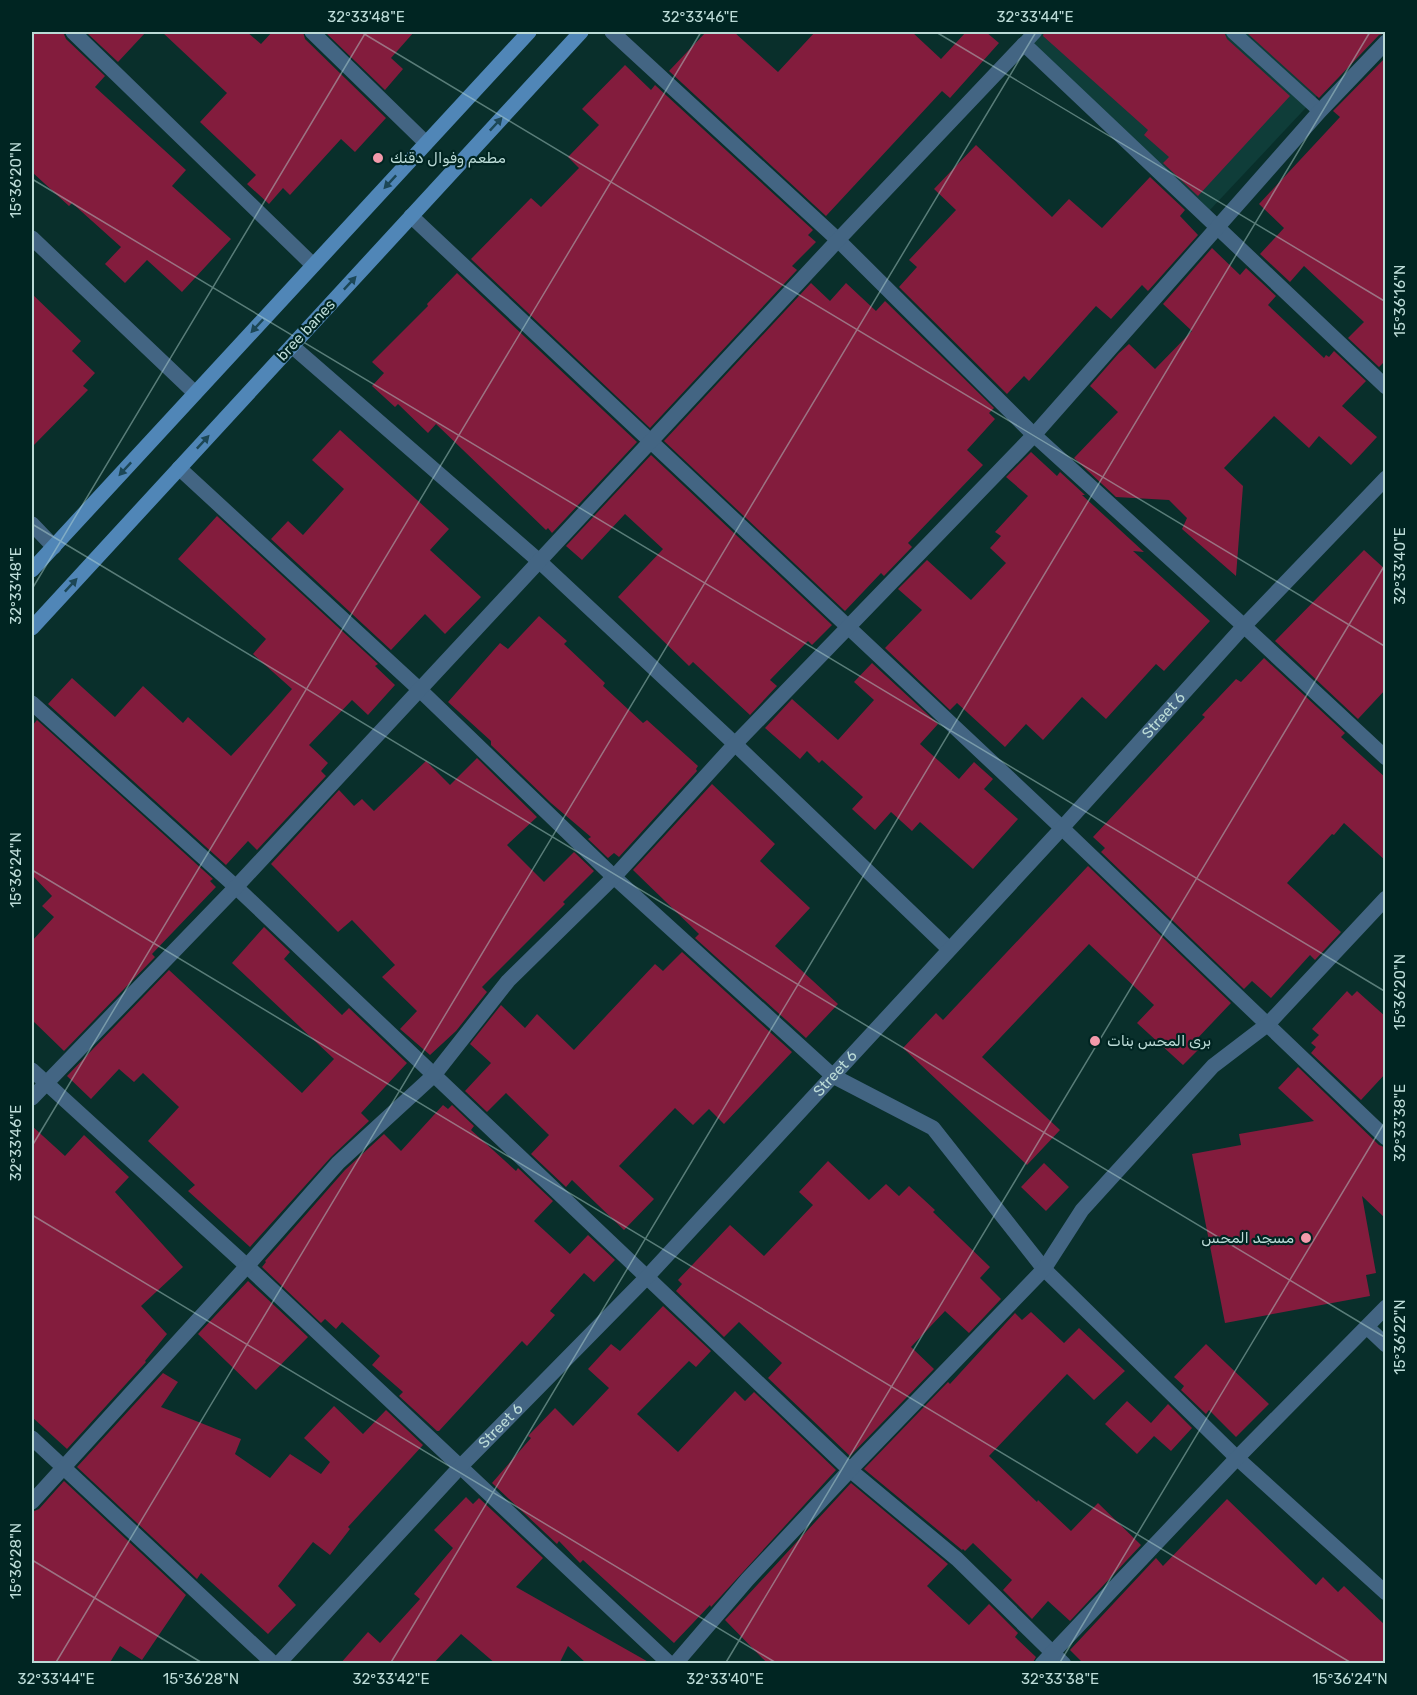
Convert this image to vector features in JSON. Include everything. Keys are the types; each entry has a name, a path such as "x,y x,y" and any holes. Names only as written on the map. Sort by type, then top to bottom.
{"main road":[{"path":"32,570 529,32"},
{"name":"bree banes","path":"32,628 581,32"}],"street":[{"path":"73,32 313,265"},
{"path":"312,32 426,143"},
{"path":"612,32 838,240 1034,435 1245,626 1386,758"},
{"path":"32,1502 248,1266 338,1163 434,1075 508,981 614,878 735,744 1034,435 1320,111 1386,42"},
{"path":"32,1098 236,887 838,240 1024,44 1386,387"},
{"path":"411,216 1062,828 1386,1138"},
{"path":"32,238 195,393"},
{"path":"292,346 539,561 735,744 949,949"},
{"path":"179,468 420,690 614,878 834,1076 933,1128 1044,1269 1238,1458 1386,1593"},
{"name":"Street 6","path":"276,1664 460,1467 648,1276 1062,828 1245,626 1386,478"},
{"path":"32,524 54,547"},
{"path":"32,703 236,887 850,1470 957,1559 1047,1658 1064,1664"},
{"path":"675,1664 747,1580 1044,1269 1082,1210 1213,1066 1268,1024 1386,898"},
{"path":"32,1070 248,1266 670,1664"},
{"path":"1047,1658 1386,1307"},
{"path":"1366,1327 1386,1345"},
{"path":"32,1438 276,1664"}],"lane":[{"path":"1024,44 1035,32"},
{"path":"1233,32 1320,111"}],"shaded area":[{"path":"1021,32 1377,32 1209,211"}],"building":[{"path":"32,32 63,32 66,39 105,76 95,87 186,170 172,186 231,239 182,292 147,260 125,283 105,264 121,247 72,203 69,206 32,172"},
{"path":"86,32 146,32 118,62"},
{"path":"162,32 247,32 261,44 272,32 303,32 305,39 386,118 355,152 341,139 290,195 283,188 269,204 247,184 256,175 200,122 227,93"},
{"path":"325,32 414,32 391,58 403,69 385,90"},
{"path":"706,32 734,32 778,72 815,32 912,32 941,59 966,32 986,32 999,43 950,98 942,91 826,216 669,71"},
{"path":"1044,32 1224,32 1227,39 1290,96 1198,196 1163,163 1169,157 1144,135 1148,130 1043,36"},
{"path":"1246,32 1386,33 1379,35 1319,98"},
{"path":"1386,57 1386,360 1379,367 1348,338 1364,322 1304,266 1290,282 1260,254 1284,228 1259,204 1340,117 1333,111"},
{"path":"625,65 651,90 655,85 813,230 808,235 816,242 792,266 797,270 650,428 471,259 531,198 541,207 579,168 568,157 599,125 582,109"},
{"path":"976,145 1052,217 1069,199 1102,228 1150,177 1185,210 1180,216 1198,235 1148,291 1142,285 1111,319 1096,306 1029,381 1024,376 1007,394 899,287 917,267 909,260 956,210 934,189"},
{"path":"1212,248 1240,275 1246,268 1276,296 1268,305 1324,358 1326,355 1329,357 1334,351 1366,381 1342,406 1377,437 1351,465 1319,436 1309,448 1274,416 1224,468 1243,486 1236,576 1182,529 1187,518 1169,500 1116,497 1074,458 1118,412 1090,386 1119,353 1129,344 1155,369 1192,331 1163,304"},
{"path":"457,273 637,442 552,533 548,528 546,530 436,424 428,433 398,404 395,407 372,386 384,373 372,362 428,306 427,304"},
{"path":"811,283 830,301 846,283 876,311 885,301 994,408 989,413 995,419 967,450 983,465 908,543 912,547 884,576 881,573 845,611 664,441"},
{"path":"32,294 81,341 72,351 95,373 83,386 88,390 32,447"},
{"path":"340,430 449,529 430,550 481,597 445,634 425,614 391,650 271,539 288,521 303,535 344,489 312,460"},
{"path":"1031,452 1057,476 1060,472 1085,495 1082,495 1144,552 1133,551 1210,621 1164,671 1156,664 1106,719 1082,697 1043,740 1026,724 1005,747 957,703 950,710 885,648 922,610 898,589 927,560 971,600 1006,563 990,548 1001,536 995,532 1028,496 1006,477"},
{"path":"651,455 832,625 812,645 808,641 770,680 777,686 750,715 693,662 689,666 618,597 663,549 625,514 582,560 566,546"},
{"path":"217,516 378,664 375,666 395,685 368,715 352,700 309,745 328,763 321,771 326,776 257,850 248,841 226,865 48,704 72,678 115,717 143,686 183,723 188,717 231,756 271,713 292,689 253,654 266,639 178,559"},
{"path":"1364,550 1386,570 1386,689 1358,719 1275,641"},
{"path":"539,616 567,641 564,644 605,683 603,686 643,723 647,720 698,766 697,771 619,857 614,853 608,858 588,839 591,837 551,803 491,745 491,741 448,702 500,643 508,649"},
{"path":"1264,658 1345,733 1341,737 1386,778 1386,861 1344,823 1287,883 1341,932 1315,960 1310,955 1271,998 1252,981 1244,989 1101,852 1105,848 1093,837 1205,717 1202,715 1236,679 1241,682"},
{"path":"872,663 938,724 920,744 959,779 974,762 993,779 984,789 1018,819 973,869 920,822 912,831 891,812 875,830 852,809 863,797 822,760 819,763 807,751 800,759 765,728 792,699 838,740 874,700 854,682"},
{"path":"37,720 213,879 210,881 216,887 152,954 155,957 64,1051 32,1020 32,941 54,917 42,906 52,896 32,875 32,726"},
{"path":"477,758 537,817 507,845 544,882 574,852 594,871 563,902 565,904 482,987 487,992 456,1031 430,1055 400,1029 417,1011 382,977 395,965 352,920 338,932 271,864 339,790 354,806 362,799 374,811 426,761 450,785"},
{"path":"712,784 775,844 760,861 810,908 775,946 838,1004 806,1038 695,938 699,934 633,870"},
{"path":"1088,866 1231,1003 1194,1042 1200,1048 1183,1065 1137,1023 1154,1005 1089,944 982,1057 1060,1130 1027,1165 903,1048 936,1013 943,1020"},
{"path":"264,927 290,952 284,959 342,1015 349,1008 407,1063 361,1113 369,1121 331,1157 250,1247 188,1191 195,1185 148,1141 179,1107 143,1073 134,1082 119,1069 91,1099 67,1076 169,970 302,1093 334,1059 232,963"},
{"path":"682,952 792,1052 724,1124 709,1109 693,1125 675,1108 619,1166 654,1199 624,1230 572,1180 566,1187 531,1154 549,1135 506,1093 487,1112 465,1091 491,1063 470,1044 501,1005 525,1028 537,1014 574,1050 655,964 663,971"},
{"path":"1347,991 1352,996 1357,991 1386,1017 1386,1073 1361,1100 1311,1053 1316,1047 1311,1043 1319,1035 1312,1029"},
{"path":"1298,1067 1379,1145 1386,1148 1386,1219 1362,1196 1376,1273 1366,1275 1370,1296 1225,1323 1192,1154 1241,1145 1239,1134 1314,1121 1278,1088"},
{"path":"443,1105 448,1109 452,1105 474,1126 471,1130 516,1171 518,1168 553,1201 534,1221 570,1254 588,1235 615,1260 594,1282 584,1273 550,1311 555,1315 527,1346 522,1341 437,1431 399,1396 403,1392 372,1365 380,1356 342,1322 336,1329 325,1319 321,1323 262,1267 345,1170 384,1134 401,1151"},
{"path":"32,1126 65,1156 84,1135 129,1177 115,1192 183,1267 141,1306 167,1334 146,1362 67,1449 32,1417"},
{"path":"828,1161 869,1200 886,1184 899,1196 909,1186 990,1267 980,1278 1001,1299 969,1333 945,1311 911,1347 934,1369 850,1456 768,1378 782,1363 739,1322 724,1337 676,1291 682,1284 678,1280 730,1225 764,1256 813,1205 799,1192"},
{"path":"1044,1163 1069,1187 1046,1211 1021,1187"},
{"path":"248,1281 308,1337 256,1390 198,1334"},
{"path":"663,1306 711,1351 696,1367 689,1361 637,1414 678,1452 735,1391 745,1401 754,1392 836,1470 711,1607 710,1605 674,1643 583,1560 580,1563 559,1541 557,1544 492,1483 531,1438 528,1436 555,1408 573,1426 609,1388 588,1369 611,1344 620,1351"},
{"path":"1031,1312 1064,1343 1079,1328 1125,1371 1094,1400 1067,1374 989,1456 1071,1531 1098,1503 1141,1545 1070,1621 1048,1601 1032,1619 1003,1590 1012,1580 973,1543 965,1551 962,1550 864,1469 948,1382 950,1384 1015,1313 1022,1320"},
{"path":"1206,1344 1269,1404 1236,1437 1209,1410 1206,1414 1181,1390 1184,1386 1174,1377"},
{"path":"163,1373 178,1382 161,1407 241,1439 235,1454 270,1478 290,1454 321,1474 330,1462 304,1438 334,1406 363,1434 386,1410 423,1445 348,1527 350,1529 330,1555 313,1542 278,1586 296,1605 268,1634 201,1573 197,1579 77,1467"},
{"path":"1127,1401 1151,1423 1168,1404 1192,1428 1171,1451 1154,1436 1137,1454 1105,1424"},
{"path":"64,1481 186,1595 142,1660 120,1646 109,1664 32,1664 32,1512 39,1509"},
{"path":"851,1483 948,1564 927,1586 969,1625 989,1604 1018,1633 1015,1637 1036,1657 1032,1664 768,1664 725,1620"},
{"path":"466,1497 473,1504 479,1498 543,1558 516,1587 652,1664 587,1664 568,1646 559,1664 496,1664 461,1634 433,1664 340,1664 368,1632 380,1643 420,1599 414,1594 453,1548 434,1530"},
{"path":"1227,1499 1316,1585 1323,1577 1338,1592 1344,1586 1386,1626 1386,1664 1084,1664 1070,1650 1156,1558 1163,1566"}],"place":[{"name":"مطعم وفوال دقنك","path":"378,158"},
{"name":"برى المحس بنات","path":"1095,1041"},
{"name":"مسجد المحس","path":"1306,1238"}]}
